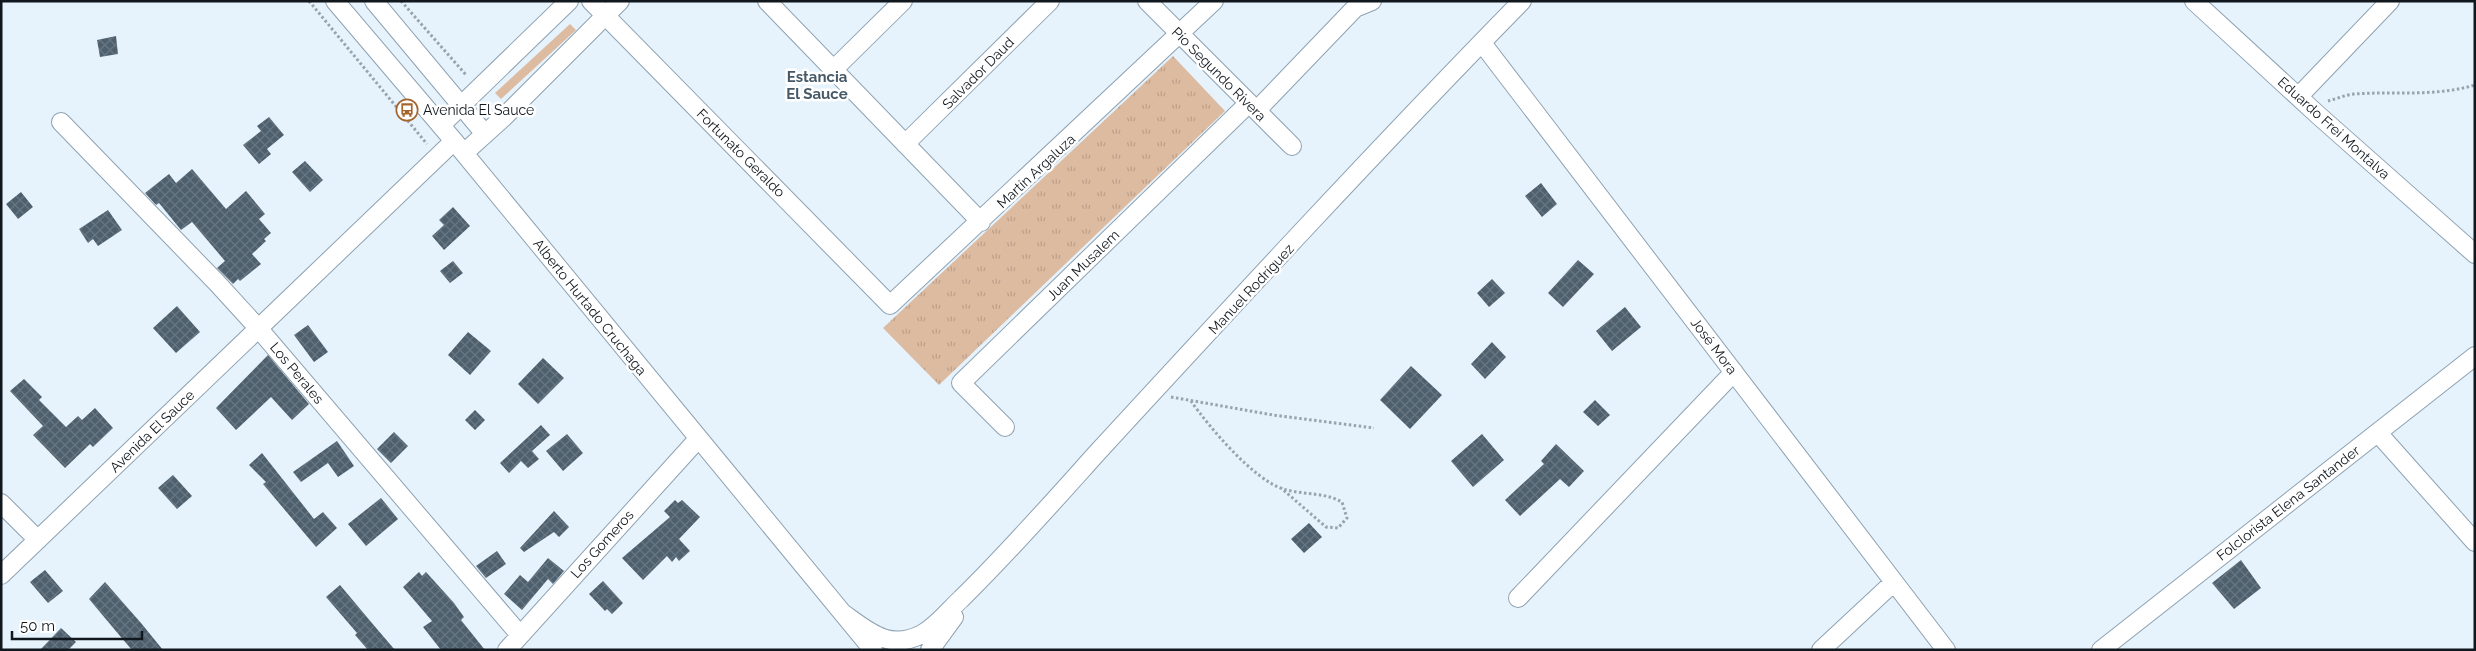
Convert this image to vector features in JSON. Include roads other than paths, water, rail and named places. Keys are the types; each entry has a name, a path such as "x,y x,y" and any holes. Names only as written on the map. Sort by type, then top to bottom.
{"street":[{"name":"Alberto Hurtado Cruchaga","path":"335,1 441,125 844,614"},
{"path":"374,1 485,134"},
{"path":"441,125 569,1"},
{"name":"Fortunato Geraldo","path":"591,1 890,305"},
{"name":"Avenida El Sauce","path":"1,575 259,329 436,156 485,134 620,1"},
{"path":"767,1 981,222"},
{"path":"833,70 903,1"},
{"name":"Salvador Daud","path":"905,144 1050,1"},
{"name":"Pío Segundo Rivera","path":"1147,1 1292,146"},
{"name":"Martín Argaluza","path":"890,305 1180,36 1214,1"},
{"path":"1253,106 1355,8 1372,1"},
{"name":"Manuel Rodríguez","path":"844,614 876,637 891,641 912,638 930,629 982,579 1153,392 1522,1"},
{"name":"Eduardo Frei Montalva","path":"2194,1 2318,115 2475,254"},
{"path":"2299,96 2390,1"},
{"name":"José Mora","path":"1482,43 1946,650"},
{"name":"Juan Musalem","path":"1005,427 961,383 1253,106"},
{"name":"Los Perales","path":"61,122 218,283 520,636"},
{"name":"Folclorista Elena Santander","path":"2101,650 2475,356"},
{"path":"1518,598 1734,372"},
{"path":"2378,433 2475,542"},
{"name":"Los Gomeros","path":"507,650 698,439"},
{"path":"1,503 38,540"},
{"name":"Manuel Rodríguez","path":"930,650 982,579"},
{"path":"1821,650 1894,582"},
{"path":"844,614 873,650"}],"place":[{"name":"Avenida El Sauce","path":"407,110"}],"district":[{"name":"Estancia El Sauce","path":"817,86"}]}
